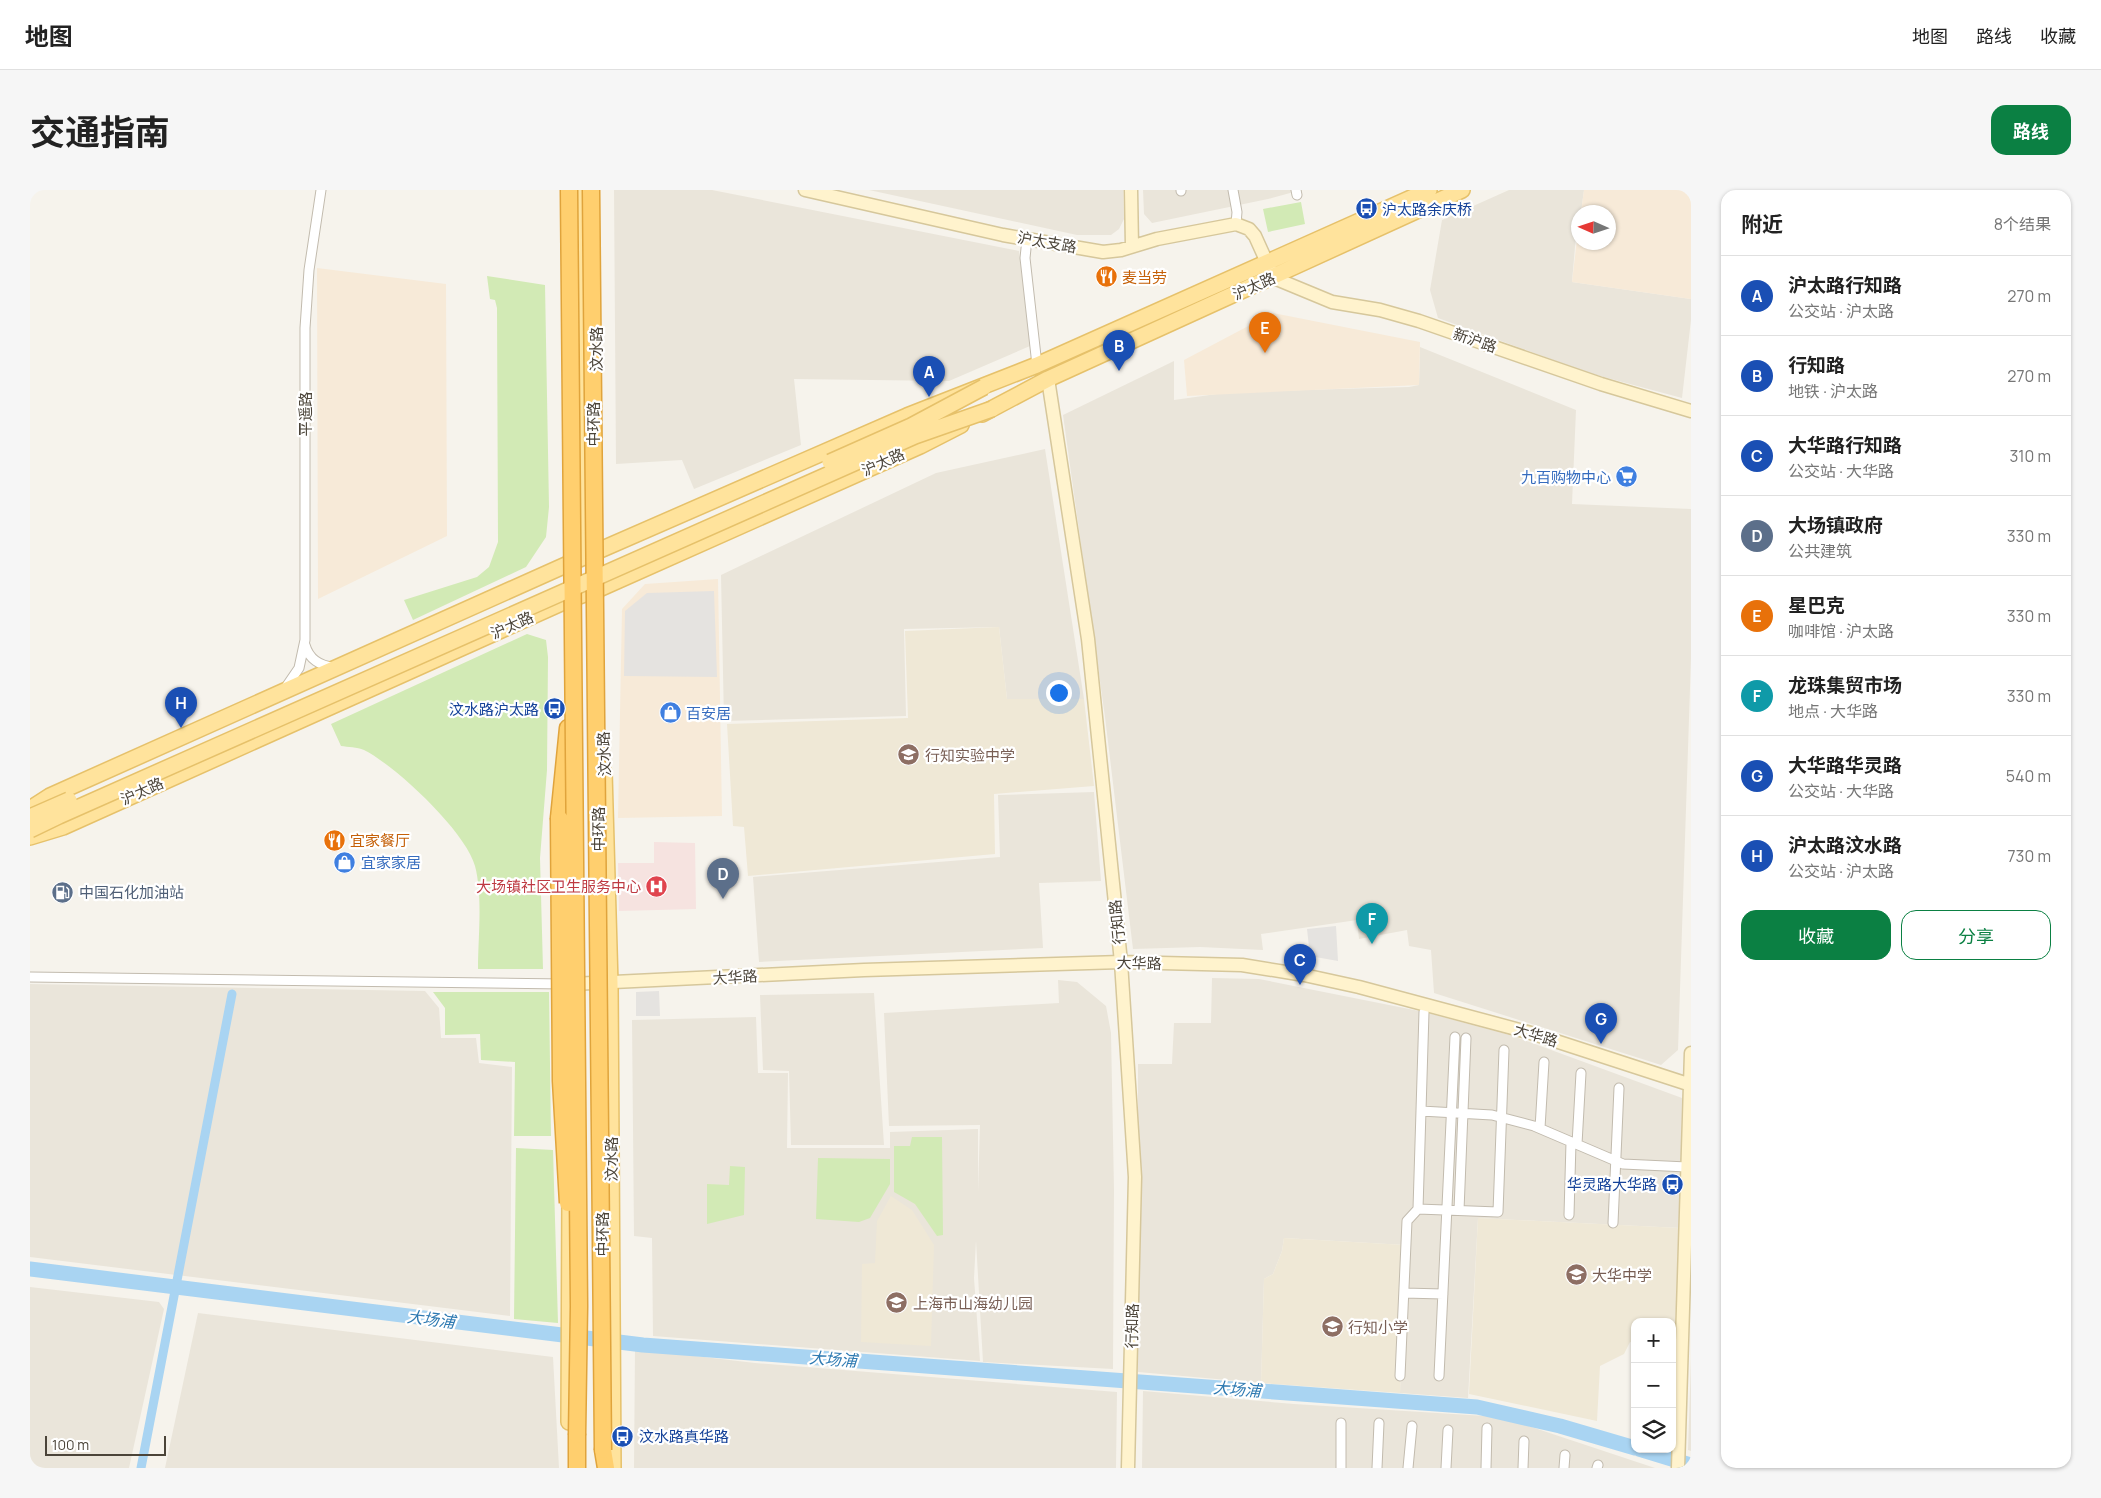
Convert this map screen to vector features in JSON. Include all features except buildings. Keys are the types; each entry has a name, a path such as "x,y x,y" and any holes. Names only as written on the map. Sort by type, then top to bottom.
{"highway":[{"name":"中环路","path":"567,190 578,1327 577,1468"},
{"name":"中环路","path":"591,190 604,1468"},
{"path":"569,718 559,818 564,1150 578,1327"}],"main road":[{"name":"汶水路","path":"567,190 583,558 599,589 610,984 612,1468"},
{"name":"汶水路","path":"574,190 583,558"},
{"name":"汶水路","path":"582,190 585,444 583,558"},
{"name":"汶水路","path":"570,1468 569,1306 572,984 568,600 583,558 597,406 595,190"},
{"name":"沪太路","path":"30,809 50,796 583,558 907,416 1037,365 1268,263 1406,195 1429,190"},
{"name":"沪太路","path":"30,837 63,826 568,600 599,589 920,446 1048,379 1274,278 1462,190"},
{"path":"583,306 596,338"},
{"name":"沪太路","path":"30,817 911,426 984,387"},
{"path":"585,444 597,406"},
{"name":"沪太路","path":"30,830 915,436 992,409"}],"street":[{"name":"平遥路","path":"321,190 309,270 306,311 305,640 307,652 313,659 324,666 336,668"},
{"name":"沪太支路","path":"805,190 848,195 1027,239 1103,252 1121,250 1236,224"},
{"path":"1131,190 1132,246"},
{"path":"1233,190 1237,212 1236,224 1243,226 1255,236 1274,278"},
{"path":"1027,239 1025,258 1037,365"},
{"name":"新沪路","path":"1274,278 1332,302 1380,310 1419,321 1601,384 1691,411"},
{"name":"行知路","path":"1048,379 1088,639 1121,962 1135,1177 1128,1468"},
{"name":"平遥路","path":"281,693 299,668 305,640"},
{"name":"大华路","path":"572,984 610,984 864,970 1121,962 1242,965 1304,974 1531,1033 1690,1085"},
{"path":"30,977 572,984"},
{"path":"1400,1376 1407,1221 1418,1208 1424,1012"},
{"path":"1439,1376 1455,1037"},
{"path":"1458,1210 1466,1038"},
{"path":"1418,1208 1498,1212 1504,1050"},
{"path":"1678,1468 1691,1053"},
{"path":"1540,1128 1544,1062"},
{"path":"1569,1215 1581,1073"},
{"path":"1613,1223 1619,1088"},
{"path":"1421,1111 1463,1113 1502,1118 1540,1128 1623,1164 1687,1167"},
{"path":"1404,1293 1443,1294"},
{"path":"1341,1423 1341,1468"},
{"path":"1377,1468 1379,1423"},
{"path":"1408,1468 1412,1426"},
{"path":"1486,1468 1488,1428"},
{"path":"1446,1468 1448,1430"},
{"path":"1523,1468 1524,1441"},
{"path":"1564,1468 1565,1455"}],"shaded area":[{"path":"614,190 712,190 1019,251 1030,346 949,381 794,379 801,445 694,489 682,460 616,464"},
{"path":"869,190 1123,190 1124,219 1119,229 1111,235 1077,235"},
{"path":"1143,190 1301,190 1268,199 1152,223 1144,214"},
{"path":"1509,190 1584,190 1582,205 1571,205 1571,250 1575,250 1572,282 1691,299 1691,320 1682,398 1589,373 1438,318 1430,290 1442,220"},
{"path":"1584,190 1691,190 1691,299 1572,282 1576,250 1616,250 1616,205 1582,205"},
{"path":"317,268 446,284 447,536 318,599"},
{"path":"1273,313 1420,342 1419,385 1187,396 1184,360"},
{"path":"1420,347 1576,410 1572,504 1691,509 1691,658 1678,1050 1661,1065 1434,993 1431,950 1409,946 1407,930 1359,939 1357,920 1261,934 1263,950 1200,947 1133,949 1105,717 1063,415 1174,361 1174,400 1231,392 1409,387 1419,385"},
{"path":"1045,449 1084,699 1007,699 999,627 904,629 906,716 724,721 721,575 936,473"},
{"name":"百安居","path":"718,579 722,816 618,818 622,609 645,584"},
{"path":"714,591 717,677 624,676 625,611 647,593"},
{"name":"行知实验中学","path":"999,627 1007,699 1084,699 1094,786 994,794 995,854 748,876 744,827 733,826 727,724 908,718 905,631"},
{"path":"1094,792 1101,881 1039,883 1043,948 759,962 753,877 1000,857 998,795"},
{"name":"大场镇社区卫生服务中心","path":"654,842 695,843 696,909 619,911 618,863 654,863"},
{"path":"1336,926 1338,961 1310,956 1307,929"},
{"path":"1212,978 1259,979 1424,1012 1513,1036 1682,1098 1680,1228 1478,1218 1468,1398 1400,1393 1405,1245 1284,1238 1282,1251 1273,1274 1264,1279 1261,1383 1138,1372 1138,1064 1172,1064 1174,1023 1211,1023"},
{"path":"1058,980 1077,982 1106,1006 1111,1033 1114,1190 1113,1369 983,1362 976,1241 974,1278 980,1361 653,1336 652,1238 634,1236 632,1020 756,1017 758,1073 788,1073 787,1148 890,1148 890,1132 978,1129 978,1192 980,1125 889,1126 884,1013 1059,1003"},
{"path":"30,984 425,991 439,1008 441,1038 476,1038 479,1063 512,1067 510,1316 30,1257"},
{"path":"659,991 660,1016 636,1016 636,992"},
{"path":"874,993 884,1145 791,1145 789,1071 763,1070 760,995"},
{"name":"上海市山海幼儿园","path":"891,1196 912,1210 934,1245 931,1346 861,1342 862,1264 875,1263 877,1221"},
{"name":"大华中学","path":"1478,1218 1680,1228 1675,1318 1631,1318 1631,1342 1624,1354 1600,1366 1597,1421 1469,1394"},
{"name":"行知小学","path":"1284,1238 1405,1245 1400,1393 1261,1383 1264,1279 1273,1274 1282,1251"},
{"path":"30,1287 159,1302 164,1309 129,1468 30,1468"},
{"path":"198,1313 553,1357 559,1468 165,1468"},
{"path":"635,1349 755,1363 1117,1392 1116,1468 634,1468"},
{"path":"1691,1359 1691,1451 1688,1450"},
{"path":"1143,1391 1294,1404 1501,1417 1655,1468 1142,1468"}],"green space":[{"path":"1301,202 1305,224 1268,232 1263,209"},
{"path":"487,276 545,285 549,507 546,537 526,567 413,620 404,600 477,577 489,567 498,542 497,308 495,300 490,299"},
{"path":"527,634 546,640 548,657 547,770 540,858 543,969 478,969 479,890 475,866 469,852 444,819 411,785 378,758 364,750 341,746 331,724"},
{"path":"433,992 549,992 551,1136 514,1136 515,1062 481,1060 480,1034 445,1035 445,1008"},
{"path":"912,1137 942,1137 943,1235 937,1236 915,1204 894,1192 894,1146 910,1146"},
{"path":"516,1148 553,1150 558,1323 514,1319"},
{"path":"818,1158 890,1159 890,1184 870,1218 859,1222 816,1219"},
{"path":"730,1166 745,1167 744,1215 707,1224 707,1184 729,1185"}],"waterway":[{"path":"141,1468 232,994"},
{"name":"大场浦","path":"30,1269 643,1345 1477,1407 1560,1426 1631,1447"},
{"name":"大场浦","path":"1652,1453 1691,1465"}],"place":[{"name":"沪太路余庆桥","path":"1366,209"},
{"name":"麦当劳","path":"1106,277"},
{"name":"星巴克","path":"1265,353"},
{"name":"行知路","path":"1119,371"},
{"name":"沪太路行知路","path":"929,397"},
{"name":"九百购物中心","path":"1627,477"},
{"name":"汶水路沪太路","path":"555,709"},
{"name":"百安居","path":"670,713"},
{"name":"沪太路汶水路","path":"181,728"},
{"name":"行知实验中学","path":"909,755"},
{"name":"宜家餐厅","path":"334,840"},
{"name":"宜家家居","path":"345,862"},
{"name":"大场镇社区卫生服务中心","path":"657,886"},
{"name":"中国石化加油站","path":"63,892"},
{"name":"大场镇政府","path":"723,899"},
{"name":"龙珠集贸市场","path":"1372,944"},
{"name":"大华路行知路","path":"1300,985"},
{"name":"大华路华灵路","path":"1601,1044"},
{"name":"华灵路大华路","path":"1673,1184"},
{"name":"大华中学","path":"1576,1275"},
{"name":"上海市山海幼儿园","path":"897,1303"},
{"name":"行知小学","path":"1332,1327"},
{"name":"汶水路真华路","path":"623,1436"}]}
